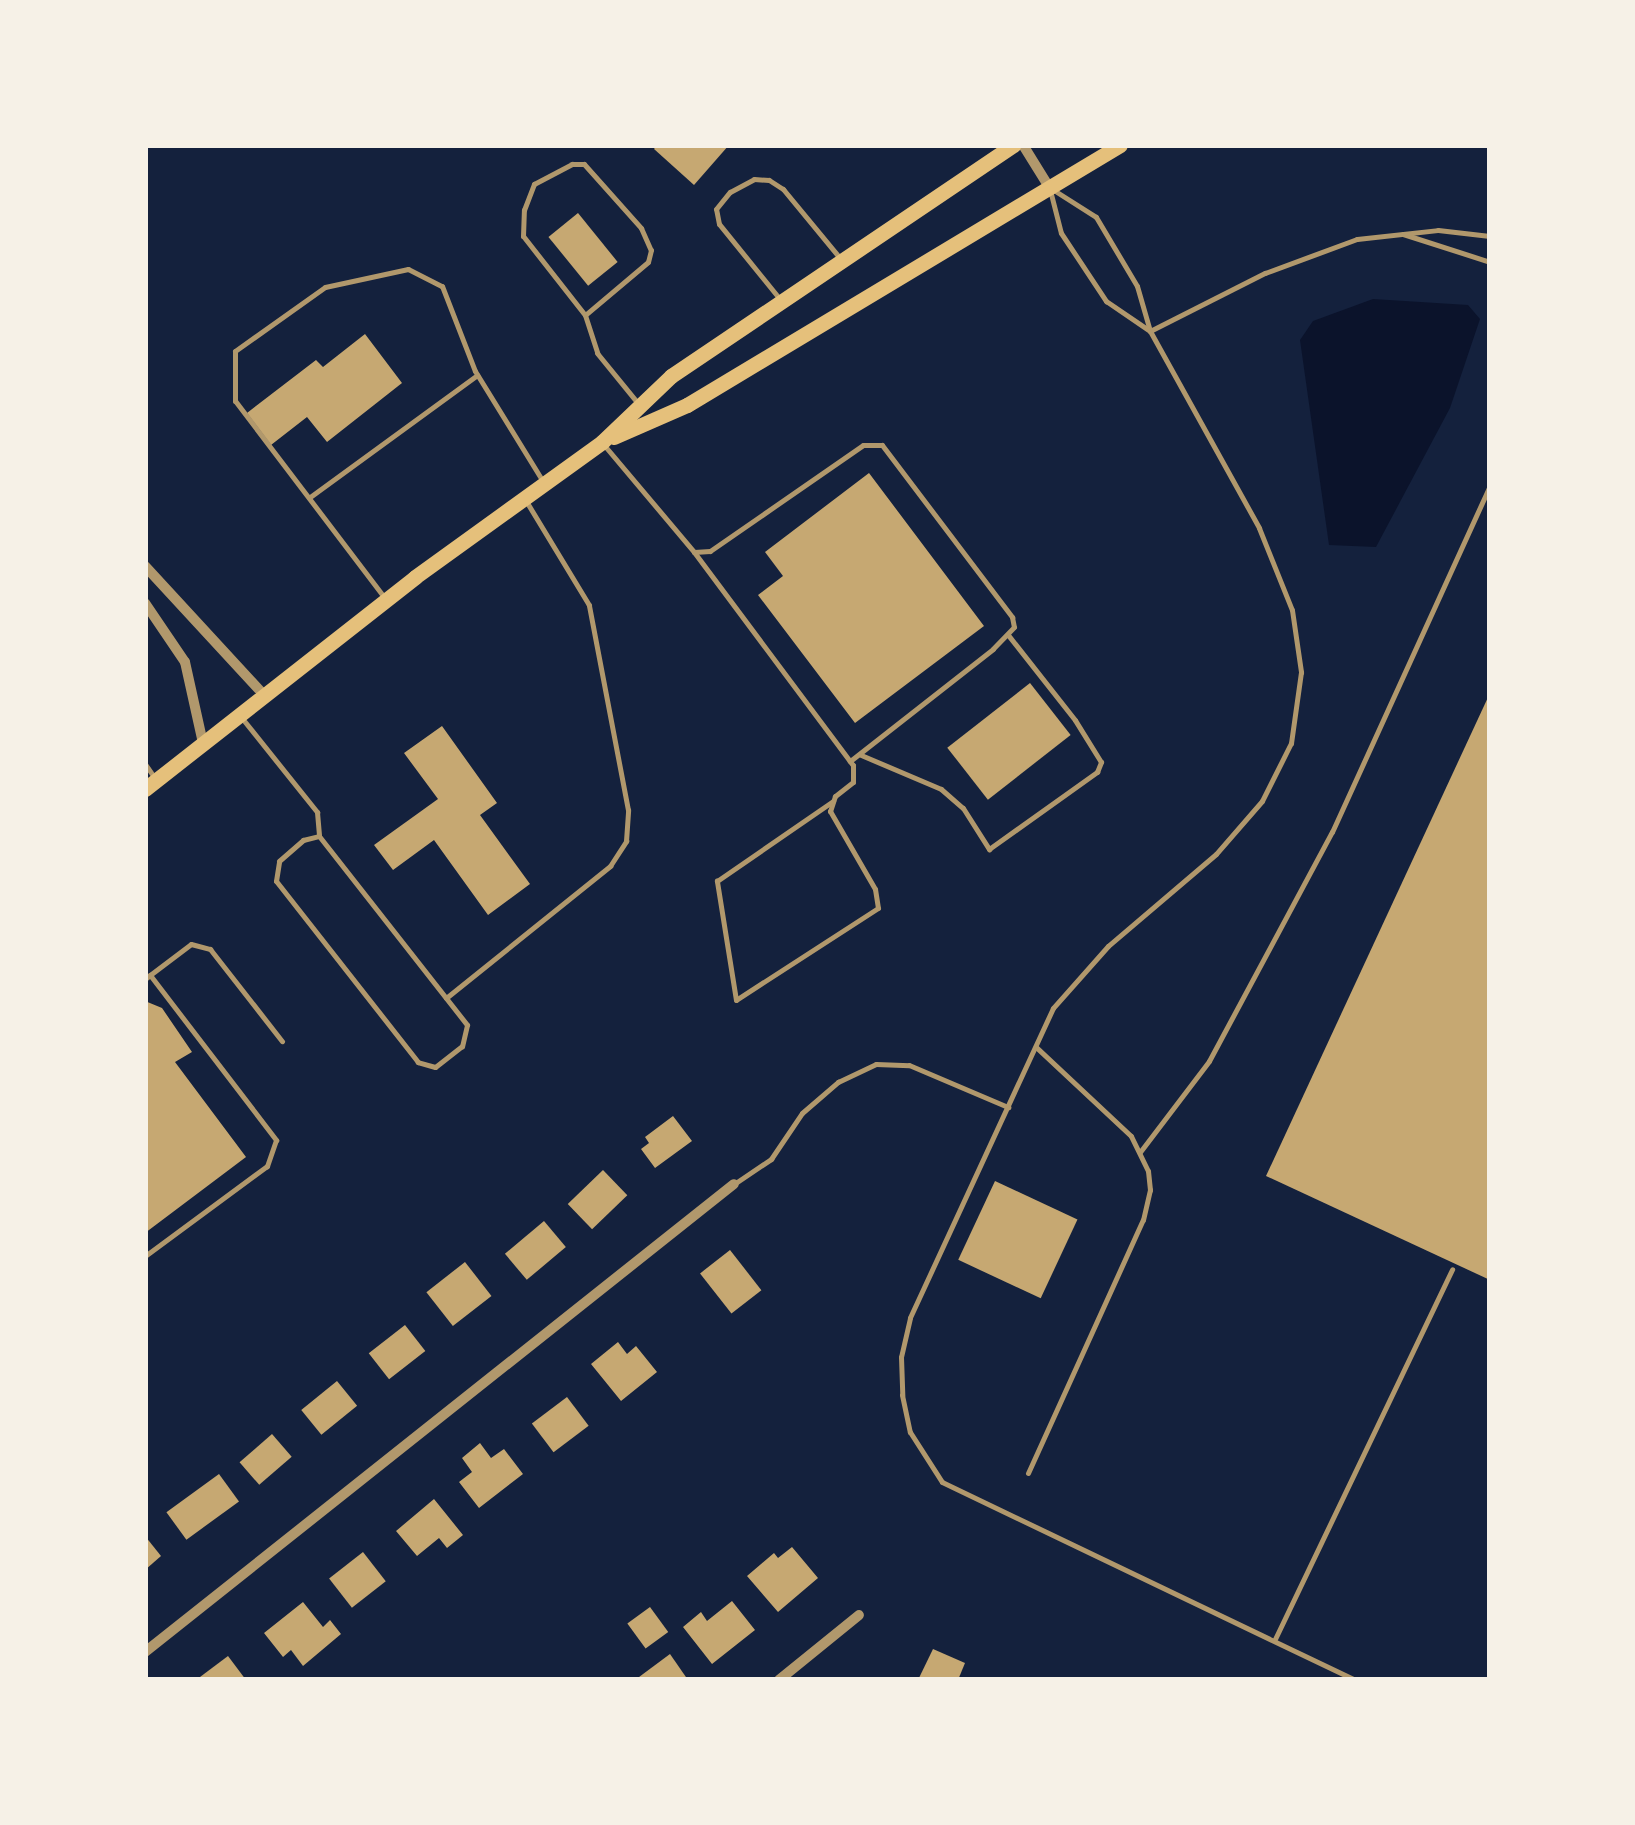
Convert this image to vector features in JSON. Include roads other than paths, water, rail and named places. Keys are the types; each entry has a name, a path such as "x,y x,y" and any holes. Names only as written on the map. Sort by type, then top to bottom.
{"main road":[{"path":"150,784 523,496 602,442 671,376 1013,145"},
{"path":"602,442 687,406 1120,145"}],"street":[{"path":"1023,145 1050,187"},
{"path":"145,566 264,696"},
{"path":"145,602 185,662 203,743"},
{"path":"145,1652 734,1184"},
{"path":"778,1680 859,1614"}],"lane":[{"path":"585,315 648,262 650,250 640,228 584,164 552,171 534,184 524,210 523,236 585,315 597,353 640,406"},
{"path":"780,300 718,224 716,209 730,192 754,179 768,180 783,190 840,259"},
{"path":"1050,187 1061,233 1106,301 1150,331"},
{"path":"1050,187 1096,217 1137,286 1150,331 1258,528 1292,610 1301,672 1291,743 1262,801 1216,854 1108,946 1053,1008 910,1318 901,1357 902,1396 910,1432 942,1482 1356,1680"},
{"path":"1150,331 1315,251 1398,232 1438,230 1490,236"},
{"path":"1398,232 1490,262"},
{"path":"386,600 235,400 235,350 324,287 408,269 442,286 477,375 543,482"},
{"path":"310,497 477,375"},
{"path":"602,442 694,552 850,761 853,782 833,802 729,868 717,881 736,1000 878,908 875,889 830,811 833,802"},
{"path":"694,552 710,551 863,445 882,445 1012,617 1014,628 850,761"},
{"path":"1140,1152 1208,1061 1332,832 1490,486"},
{"path":"446,998 610,866 626,841 628,810 589,605 523,496"},
{"path":"861,755 941,789 962,808 989,849 1097,772 1101,762 1075,720 1007,634"},
{"path":"240,714 317,812 319,836 467,1026 462,1046 435,1068 418,1062 276,881 278,862 303,840 319,836"},
{"path":"145,764 150,784"},
{"path":"145,1256 267,1166 276,1140 148,977 191,944 210,949 282,1042"},
{"path":"1028,1473 1142,1220 1150,1190 1140,1152 1131,1136 1036,1047"},
{"path":"734,1184 771,1159 814,1102 838,1082 876,1064 908,1065 1008,1107"},
{"path":"1275,1639 1452,1269"}],"water":[{"path":"1373,299 1468,305 1480,319 1450,408 1376,547 1329,545 1300,340 1313,321"}]}
